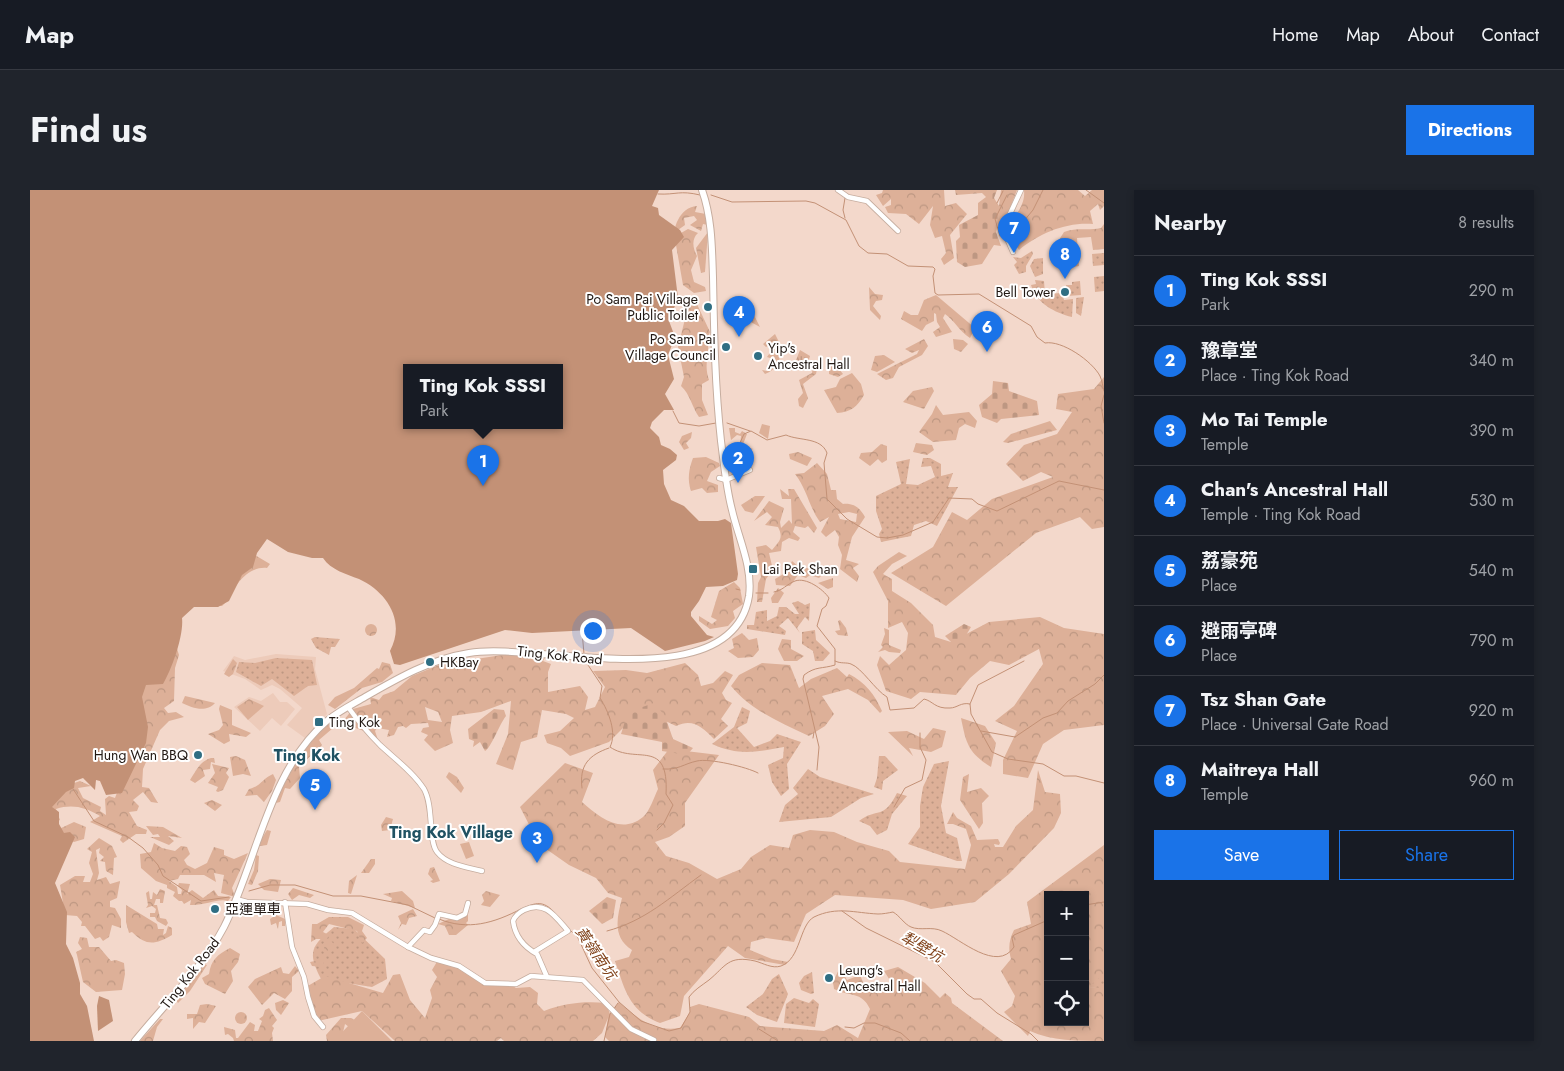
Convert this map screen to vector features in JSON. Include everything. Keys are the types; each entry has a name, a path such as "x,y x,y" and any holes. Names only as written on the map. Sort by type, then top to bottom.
{"main road":[{"name":"Ting Kok Road","path":"135,1041 208,953 224,927 286,773 316,732 348,707 413,670 446,658 471,652 516,650 597,659 633,660 678,655 699,649 722,638 733,629 742,616 749,590 748,568 732,511 719,424 712,258 708,213 702,190"}],"street":[{"path":"838,190 846,196 867,201 898,231"},
{"path":"1013,252 1003,230 1021,190"},
{"path":"719,478 726,480 750,470"},
{"path":"348,707 368,733 416,778 424,790 433,830 433,845 438,853 450,861 482,871"},
{"path":"236,899 248,902 285,902 352,913 408,947 431,958 459,966 484,983 516,984 531,976 583,980 631,1029 654,1040"},
{"path":"285,902 292,947 304,977 314,1016 323,1027"},
{"path":"408,947 424,930 430,932 439,914 457,918 465,914 468,903"},
{"path":"534,952 568,930 549,910 543,907 521,911 513,918 513,925 524,946 534,952 538,954 547,977"}],"shaded area":[{"path":"30,190 659,190 652,206 658,208 659,215 680,230 684,237 672,250 678,298 669,321 675,337 668,355 674,379 665,394 674,410 664,410 652,422 650,428 659,437 661,445 677,455 676,460 663,470 664,484 671,500 684,506 699,521 725,519 731,523 738,574 737,580 723,586 706,587 691,612 691,616 707,635 714,637 665,651 631,628 532,633 505,630 400,665 394,664 390,651 396,629 395,618 391,609 378,592 359,579 334,569 323,558 312,558 288,552 267,539 257,553 253,567 242,575 229,601 218,607 194,607 182,618 179,642 163,684 146,685 142,697 148,727 146,743 122,793 106,795 100,781 96,780 95,790 83,778 75,781 74,788 66,792 52,807 59,812 59,824 64,833 70,832 75,837 55,883 67,912 66,944 73,958 80,983 80,994 87,1006 94,1041 30,1041"},
{"path":"276,654 316,657 315,669 327,714 305,738 287,725 302,708 280,689 272,685 261,690 245,679 223,671 234,656 245,660"},
{"path":"273,693 280,702 287,702 295,709 281,726 272,718 260,731 234,707 249,697 261,701"},
{"path":"99,996 109,1000 113,1021 98,1031 97,1006"}],"green space":[{"path":"883,190 944,190 945,206 956,203 967,214 950,235 954,258 944,265 941,259 946,253 942,236 935,238 930,225 933,206 919,224 906,214 888,213 885,207 891,205 891,199 883,206 876,195 882,193"},
{"path":"955,190 997,190 994,198 1001,209 996,232 1001,246 994,245 982,264 965,267 957,262 956,241 960,237 959,225 978,215 978,203 986,197 982,193 956,195"},
{"path":"1001,190 1017,190 1002,229 1005,241 997,222"},
{"path":"1024,190 1078,190 1085,196 1092,190 1104,190 1104,206 1100,210 1098,204 1090,211 1093,224 1073,225 1054,230 1036,238 1019,250 1008,233 1023,202"},
{"path":"697,206 695,212 706,214 708,225 703,224 701,231 690,225 697,220 694,216 684,218 685,225 678,230 681,233 688,229 698,233 694,238 693,244 697,256 691,270 694,282 705,287 706,291 694,293 683,285 676,245 672,243 674,231 681,215 685,211"},
{"path":"1104,224 1104,249 1093,250 1091,237 1077,238 1078,252 1061,253 1058,256 1057,243 1064,232 1101,228"},
{"path":"708,232 705,272 701,273 696,248"},
{"path":"1032,251 1033,254 1026,266 1026,272 1019,274 1014,265 1017,262 1013,257 1021,258"},
{"path":"1104,253 1104,265 1093,266 1092,254"},
{"path":"1078,255 1079,266 1066,268 1065,257"},
{"path":"1043,258 1043,274 1035,277 1030,266 1034,259"},
{"path":"1104,276 1104,291 1095,292 1094,277"},
{"path":"1035,280 1044,281 1045,294 1062,293 1064,300 1073,299 1072,317 1053,310 1037,297 1031,285 1036,284"},
{"path":"1080,281 1081,295 1067,296 1066,285 1072,285 1072,282"},
{"path":"869,287 875,294 883,295 882,300 876,301 873,306 881,316 880,320 870,310"},
{"path":"936,295 975,328 970,338 945,314 943,318 952,332 936,337 933,332 940,327 936,314 934,313 934,321 926,325 922,331 901,319 904,311 911,315 918,315 924,300"},
{"path":"1084,297 1081,316 1076,313 1076,298"},
{"path":"696,302 710,332 707,339 707,373 709,380 702,384 702,400 708,415 699,417 687,393 681,386 684,377 678,347 688,307"},
{"path":"749,309 760,327 745,319 745,311"},
{"path":"775,334 779,342 777,346 772,344 766,347 763,344"},
{"path":"924,339 928,346 922,355 899,367 893,378 886,380 877,374 917,354 919,350 912,353 905,349"},
{"path":"953,339 963,340 968,344 961,352 954,349"},
{"path":"774,347 779,350 779,361 775,368 765,374 762,370 767,371 776,364 776,360 767,357"},
{"path":"800,350 810,356 808,363 796,360"},
{"path":"884,355 895,362 877,372 871,370 875,356"},
{"path":"834,363 843,374 838,377 829,374 829,368"},
{"path":"813,365 817,369 816,374 803,384 808,398 803,408 799,406 798,399 803,393 799,380 812,373"},
{"path":"852,373 861,384 864,395 853,408 837,413 824,390 836,387 840,379"},
{"path":"1104,377 1104,527 1092,529 1080,517 1036,533 946,606 891,573 933,547 952,512 967,520 992,499 1053,477 1041,472 1023,481 1006,464 1024,445 1057,434 1072,412 1056,409 1058,394 1094,389"},
{"path":"993,381 1008,383 1009,391 1037,401 1039,415 1001,419 997,423 982,417 979,405 992,394"},
{"path":"932,387 934,391 924,409 903,402 913,391"},
{"path":"936,405 943,415 969,412 977,421 975,428 965,424 959,428 956,440 933,442 919,432"},
{"path":"1050,421 1057,430 1008,443 1003,442 1011,434"},
{"path":"762,424 770,426 768,439 759,433"},
{"path":"729,428 735,428 735,432 740,434 742,431 747,434 742,447 745,446 753,449 747,452 744,449 750,463 744,468 742,467 744,460 741,456 737,457 739,465 733,466 732,457 740,446 741,436 737,435 731,440"},
{"path":"692,432 691,438 686,443 689,448 684,450 679,442 682,436"},
{"path":"916,443 932,445 934,450 927,455 913,452"},
{"path":"881,444 887,446 887,460 882,463 878,459 870,466 859,458 861,453 872,452"},
{"path":"798,452 812,458 807,466 790,459 789,454"},
{"path":"706,457 719,463 720,466 711,472 707,481 718,485 718,492 707,493 702,488 691,491 689,474 693,458"},
{"path":"923,458 930,458 941,464 941,476 953,473 948,487 958,487 937,526 926,521 914,525 911,536 881,542 879,534 882,529 876,511 876,496 901,484 896,462 910,459 906,484 918,485 935,477 931,466 921,467"},
{"path":"817,463 827,474 831,490 836,490 837,499 843,504 850,504 856,507 865,517 852,537 846,560 859,564 853,568 859,576 857,582 840,569 842,555 838,545 839,537 835,530 826,537 821,532 829,517 820,522 816,516 795,474 804,473","holes":["849,512 857,514 856,522 840,519 838,514"]},
{"path":"780,489 789,496 788,489 794,489 817,528 814,533 808,526 805,528 795,526 793,532 800,538 798,541 789,538 782,542 781,551 769,553 773,570 766,579 762,602 757,602 758,583 761,577 756,547 766,545 772,550 779,542 781,534 778,527 765,525 772,517 767,512 754,521 769,501 784,508 780,522 781,528 789,520 792,524 791,499 782,499"},
{"path":"755,496 765,496 753,513 745,511 741,505"},
{"path":"899,552 907,556 892,564 883,574 892,579 892,591 911,603 933,625 935,637 951,642 989,622 1040,617 1064,628 1104,634 1104,725 1064,730 1043,744 1028,778 1003,774 1003,760 1017,731 995,721 1014,706 1043,664 1039,649 1009,665 990,661 970,678 956,695 920,692 911,699 886,691 877,665 880,656 889,665 906,650 908,633 902,622 888,628 888,601 873,572 878,566"},
{"path":"253,554 270,564 267,568 260,568 247,574 222,606 213,606"},
{"path":"792,561 799,567 820,570 823,574 819,578 810,575 806,578 798,575 790,586 776,585 775,579 787,572"},
{"path":"833,578 833,587 828,589 818,583"},
{"path":"734,582 740,588 743,604 733,611 735,618 728,626 710,629 699,621 699,616 712,624 717,620 711,617 719,591"},
{"path":"778,588 784,593 778,603 772,603 771,598"},
{"path":"798,601 805,605 810,603 809,621 805,617 797,628 800,633 788,618 779,626 786,631 785,635 747,629 747,625 754,625 756,612 767,610 767,621 777,616 779,607 786,607 795,614 799,614 792,603"},
{"path":"840,620 846,628 848,636 838,635 835,631 840,630 838,621"},
{"path":"369,624 373,624 377,630 373,636 369,636 365,632 365,628"},
{"path":"964,624 971,627 965,637 953,644 945,636"},
{"path":"884,628 889,630 889,645 901,650 900,653 885,650 878,652 883,647 881,645 885,634"},
{"path":"815,630 816,640 830,653 823,661 815,661 813,651 802,644 802,632"},
{"path":"742,633 749,640 757,638 759,650 753,657 738,658 728,651 734,648 732,639"},
{"path":"173,636 179,655 175,668 174,701 164,708 168,713 176,712 184,717 169,721 160,730 143,769 142,787 149,788 158,803 151,802 143,792 133,800 139,806 137,811 129,812 137,826 147,830 146,834 136,834 123,843 120,840 122,836 90,822 100,816 78,807 56,809 60,820 53,824 44,818 51,791 80,781 91,786 78,788 83,798 101,807 100,811 106,815 105,799 109,796 115,798 118,790 136,696"},
{"path":"315,637 340,639 335,647 331,647 329,655 316,648 311,639"},
{"path":"782,639 791,640 791,649 804,656 797,661 784,661 778,649"},
{"path":"502,655 539,655 541,658 544,655 546,656 543,661 551,664 548,672 548,692 580,686 588,697 585,710 595,707 605,687 593,671 626,670 647,673 685,663 698,675 701,686 713,683 725,671 733,675 722,693 726,700 732,703 721,719 728,726 714,739 692,723 676,726 657,717 639,712 609,742 570,756 561,748 547,743 544,735 560,731 574,718 566,714 542,710 537,737 521,742 513,770 496,764 508,734 511,701 481,712 452,716 450,730 453,743 435,751 424,740 428,735 421,732 423,728 429,727 428,723 411,724 406,728 403,726 398,727 394,735 387,737 389,730 377,728 375,731 378,740 377,744 364,731 350,726 342,729 343,721 353,709 371,704 370,697 379,700 383,695 394,691 412,676 456,658 476,659","holes":["425,707 438,712 442,722 428,720"]},
{"path":"276,658 312,660 317,685 308,686 294,696 272,679 261,686 236,672 239,662 255,663"},
{"path":"233,659 237,663 233,674 229,677 224,674"},
{"path":"382,662 390,664 393,673 382,682 362,688 335,709 328,705 335,697 354,688 377,668 379,669"},
{"path":"762,663 790,665 799,688 811,679 837,668 847,677 849,674 865,685 873,694 882,711 880,713 868,700 848,689 822,696 834,714 825,726 809,736 757,709 731,686 739,675"},
{"path":"185,696 215,703 203,709 194,708 182,703"},
{"path":"249,699 264,706 248,720 237,707"},
{"path":"654,703 665,716 673,739 693,748 687,755 662,751 662,742 621,734 628,712"},
{"path":"220,705 232,710 232,725 251,733 246,737 229,734 230,741 224,744 208,734 219,730 223,725 219,709"},
{"path":"742,707 750,711 747,723 737,728 754,747 770,741 777,734 801,742 787,764 789,789 781,796 772,782 768,765 783,758 784,747 739,752 712,744 734,727"},
{"path":"494,709 504,710 506,716 485,751 480,742 473,747 474,741 469,739 468,729"},
{"path":"961,718 985,726 996,743 991,767 977,757 969,747"},
{"path":"332,720 340,722 319,740 322,745 299,767 300,778 290,789 285,788 280,802 276,803 292,768 314,738"},
{"path":"933,728 946,731 942,747 931,752 909,748 913,756 888,732 907,731 924,739"},
{"path":"669,749 719,755 685,803 685,826 669,837 655,842 666,856 689,863 717,879 741,869 751,857 770,845 789,848 793,835 810,830 834,832 857,842 889,851 900,862 965,869 971,845 966,829 953,824 947,824 953,812 957,818 971,826 977,840 998,839 1000,843 999,845 994,844 995,847 1003,847 1016,826 1033,810 1038,770 1045,792 1060,794 1061,813 1054,828 1009,874 975,902 931,909 903,900 835,895 806,914 794,942 766,938 751,942 750,950 772,959 788,962 785,965 745,958 728,946 684,996 680,1016 660,1023 641,1012 635,1006 625,990 615,961 629,957 632,950 621,939 619,933 618,920 622,898 608,893 596,878 569,865 539,844 520,807 565,763 593,773 582,802 589,808 611,822 627,824 635,822 643,817 652,804 658,789 653,770"},
{"path":"236,756 245,760 251,776 243,774 233,776 230,757"},
{"path":"879,756 885,756 898,770 883,781 882,790 874,787 877,778"},
{"path":"214,758 215,763 211,762 210,769 203,770 205,776 195,783 190,780 201,764"},
{"path":"949,761 941,806 946,833 957,838 962,861 957,861 908,844 920,827 920,806 923,787 934,764"},
{"path":"212,764 229,768 226,773 229,777 223,790 218,792 216,791 218,787 208,783 215,773"},
{"path":"808,769 820,777 874,794 861,798 831,817 779,822 785,805 798,794 793,788"},
{"path":"449,772 457,777 464,788 461,793 446,777"},
{"path":"273,774 276,780 272,791 264,802 257,795 245,796 249,789"},
{"path":"969,774 967,792 981,788 989,796 982,803 983,823 979,829 960,800 963,777"},
{"path":"897,793 907,796 892,814 887,830 877,835 870,826 859,821 884,810"},
{"path":"212,800 222,805 215,811 204,803"},
{"path":"386,817 393,819 390,830 382,831 381,825"},
{"path":"74,822 86,827 84,839 74,842 63,837 59,829"},
{"path":"146,826 163,827 182,838 168,836 174,841 169,845 150,837 160,837 158,834 153,835"},
{"path":"267,830 271,831 267,845 260,846 259,843"},
{"path":"99,838 112,846 117,857 114,858 113,875 106,871 105,862 100,861 104,857 99,853 100,848 96,850 99,873 97,880 106,877 110,884 120,881 117,898 110,901 110,907 115,908 121,919 121,928 112,925 109,937 103,941 100,937 95,939 85,926 81,926 82,922 77,916 65,915 60,885 75,876 85,876 83,882 90,882 93,874 89,863 92,852 87,849"},
{"path":"469,842 474,856 466,859 460,844"},
{"path":"154,843 162,848 175,851 181,846 187,847 190,854 184,860 187,865 195,869 207,863 214,847 224,850 224,855 234,859 248,853 232,888 235,897 221,893 224,875 214,873 216,882 204,875 180,875 178,879 169,881 177,887 178,894 181,894 182,890 178,886 179,883 190,884 187,894 192,890 203,898 214,890 218,896 231,897 228,901 220,900 195,905 190,905 191,900 184,904 182,901 179,901 173,896 175,892 167,888 167,885 156,881 141,868 140,854 151,852"},
{"path":"1104,845 1104,973 1089,987 1104,988 1104,1041 1056,1039 1030,1031 1028,1036 1004,1012 1012,1006 1015,996 1001,971 1011,959 1009,951 1011,937 1014,930 1031,924 1027,902"},
{"path":"256,855 259,856 258,871 252,885 248,884 254,870"},
{"path":"371,859 375,859 375,864 369,873 361,873"},
{"path":"434,867 440,881 433,883 430,881 433,880 428,874 430,868"},
{"path":"357,875 351,894 348,893 349,881"},
{"path":"270,879 281,880 278,892 264,890 258,884"},
{"path":"293,888 314,895 310,898 299,895 292,900 288,894"},
{"path":"160,889 165,891 163,903 160,903 160,899 156,899 154,905 157,905 160,918 166,919 168,923 166,926 157,921 155,917 150,917 150,913 155,913 156,909 152,906 146,908 148,905 146,893 149,891 150,899 152,899 153,892 157,895"},
{"path":"402,891 413,901 415,908 391,901 392,898 383,894"},
{"path":"486,891 500,895 490,907 481,905 484,901 482,895"},
{"path":"607,897 616,900 613,918 602,924 589,911"},
{"path":"250,903 260,903 260,914 253,915 249,913"},
{"path":"126,905 157,924 158,929 164,929 163,935 166,933 168,926 172,928 172,935 161,941 146,942 132,932 129,933 126,922"},
{"path":"413,909 417,916 409,918 406,925 402,924 398,930 401,923 398,916"},
{"path":"463,912 468,915 466,923 468,925 456,935 449,935 445,926 438,924 451,918 459,920 462,917 460,913"},
{"path":"276,915 285,919 285,926 282,926 282,921 279,922 278,929 276,923 271,925 270,919"},
{"path":"329,917 348,917 364,925 362,931 367,938 362,943 357,931 329,924 323,932 329,935 327,939 316,939 311,942 312,924 317,924"},
{"path":"334,927 354,929 385,959 387,979 372,987 321,979 314,962 314,950 320,939"},
{"path":"80,937 87,938 89,947 99,947 111,961 116,960 124,963 125,974 122,990 96,992 83,982 76,952 82,949 78,943"},
{"path":"329,939 335,945 334,949 330,953 327,950 323,952 325,945 323,943 327,943"},
{"path":"230,948 240,954 238,962 231,971 233,981 225,994 205,984 202,978 209,974 215,958"},
{"path":"322,954 326,957 322,967 312,966 310,962 320,960"},
{"path":"438,960 461,967 479,980 510,984 516,988 530,987 538,993 537,1004 544,1011 567,1004 598,1002 606,1003 610,1014 619,1002 647,1023 671,1029 680,1028 690,1012 690,1007 699,1004 749,1017 760,1026 824,1031 837,1025 858,1038 870,1009 863,999 834,989 833,982 840,967 847,980 860,975 865,987 879,983 887,991 893,985 884,971 898,967 925,983 940,998 945,993 951,998 952,1003 1003,1041 609,1041 605,1037 608,1018 602,1033 593,1041 504,1041 501,1038 497,1041 395,1041 362,1011 318,1021 314,1016 306,987 325,976 383,993 393,975 400,974 410,1000 425,1018 432,998 430,990 437,977 432,970"},
{"path":"201,963 207,965 190,991 178,1003 174,997"},
{"path":"295,966 299,971 292,977 292,991 285,999 274,993 262,1005 248,987 255,979 281,967 283,973 289,974"},
{"path":"812,972 814,993 811,994 801,990 799,983 804,976"},
{"path":"1104,972 1104,989 1089,986"},
{"path":"779,974 788,994 777,1022 757,1015 746,1007 763,994 772,979"},
{"path":"794,998 809,1003 813,999 819,1004 815,1027 784,1023 786,1004"},
{"path":"283,1000 289,1003 281,1015 276,1010 275,1003"},
{"path":"200,1005 216,1006 205,1023 199,1022 193,1029 193,1018 187,1019 187,1014 197,1014"},
{"path":"269,1008 277,1020 272,1026 274,1028 272,1033 273,1041 234,1041 228,1034 225,1035 224,1027 235,1030 236,1038 238,1038 250,1022 255,1025 254,1031 258,1031 262,1021 259,1019 263,1016 265,1010"},
{"path":"362,1011 392,1041 334,1041"},
{"path":"239,1012 243,1012 247,1018 243,1024 239,1024 235,1020 235,1016"},
{"path":"341,1018 351,1018 366,1026 361,1036 345,1024 341,1041 327,1041 326,1035"},
{"path":"160,1019 163,1019 157,1027 153,1041 140,1041"}],"waterway":[{"path":"1013,234 1033,210 1043,190"},
{"path":"1086,190 1104,203"},
{"path":"997,203 1003,191"},
{"path":"658,194 682,193 700,195"},
{"path":"711,195 732,202 806,201 815,203 846,220 859,246 868,253 887,254 908,266 933,267 935,269 933,276 935,293 938,295 979,294 1031,326 1037,337 1045,343 1068,348 1084,358 1101,378 1104,391"},
{"path":"1000,236 995,219 1007,195"},
{"path":"845,198 843,210 845,218"},
{"path":"1104,395 1101,406 1104,423"},
{"path":"673,411 679,423 699,426 716,423"},
{"path":"727,423 750,431"},
{"path":"736,452 741,450 739,445 744,434 751,431 767,440 786,435 820,444 827,453 824,463 827,499 847,519 877,537 887,538 903,535 933,522 949,498 972,499 978,504 997,511 1059,481 1104,490"},
{"path":"774,592 799,580 809,582 823,591 829,598 826,606 822,609 817,626 835,649 835,665 812,670 804,675 803,679 819,747 817,770"},
{"path":"736,589 740,590"},
{"path":"756,593 768,593"},
{"path":"582,631 584,654"},
{"path":"835,661 851,664 860,670 887,697 890,710 914,708 924,699 945,708 970,704 971,714 992,752 1008,759 1043,764 1064,776 1076,776 1104,783"},
{"path":"970,704 978,685 1024,661"},
{"path":"588,665 602,686 600,698 609,716 613,735 610,747 620,752 649,756 656,759 662,765 666,776 666,794 673,805 664,823 657,830"},
{"path":"981,731 1015,737 1043,718 1057,713 1068,701 1095,684 1104,675"},
{"path":"813,738 814,732"},
{"path":"894,807 905,788 922,780 926,760 920,747 920,733"},
{"path":"582,788 582,773 587,762 596,754 609,748"},
{"path":"663,769 673,769 703,760 746,768 758,773"},
{"path":"73,789 94,821 128,837 143,848 158,865 163,876 201,901 229,897"},
{"path":"607,931 621,927 645,915 701,875"},
{"name":"黃嶺南坑","path":"249,891 270,885 295,885 333,896 361,896 408,905 435,918"},
{"name":"黃嶺南坑","path":"1089,904 1104,902"},
{"name":"黃嶺南坑","path":"524,908 533,904 541,904 555,913"},
{"name":"黃嶺南坑","path":"439,919 450,923 481,924 521,909"},
{"name":"黃嶺南坑","path":"569,929 578,938 592,968 619,1002 641,1021 669,1031 681,1028 690,1012 689,997 724,966 739,959 771,966 781,966 792,957 809,921 822,914 838,911 878,914 893,912 911,927 938,930 978,952 998,957 1007,954 1014,947 1012,938 1014,935 1044,922"},
{"name":"犁壁坑","path":"842,911 866,928 935,962 967,994 974,999 981,999 997,1013 1031,1034 1038,1041"},
{"path":"604,1041 610,1014 618,1003"},
{"path":"845,1027 854,1028 864,1023 875,1023 901,1033 910,1041"},
{"path":"759,1029 778,1041"}],"place":[{"name":"Tsz Shan Gate","path":"1014,253"},
{"name":"Maitreya Hall","path":"1065,279"},
{"name":"Bell Tower","path":"1065,292"},
{"name":"Po Sam Pai Village Public Toilet","path":"708,307"},
{"name":"Chan's Ancestral Hall","path":"739,337"},
{"name":"Po Sam Pai Village Council","path":"726,347"},
{"name":"避雨亭碑","path":"987,352"},
{"name":"Yip's Ancestral Hall","path":"758,356"},
{"name":"豫章堂","path":"738,483"},
{"name":"Ting Kok SSSI","path":"483,486"},
{"name":"Lai Pek Shan","path":"753,569"},
{"name":"HKBay","path":"430,662"},
{"name":"Ting Kok","path":"319,722"},
{"name":"Hung Wan BBQ","path":"198,755"},
{"name":"荔豪苑","path":"315,810"},
{"name":"Mo Tai Temple","path":"537,863"},
{"name":"亞運單車","path":"215,909"},
{"name":"Leung's Ancestral Hall","path":"829,978"}],"district":[{"name":"Ting Kok","path":"307,755"},
{"name":"Ting Kok Village","path":"451,832"}]}
